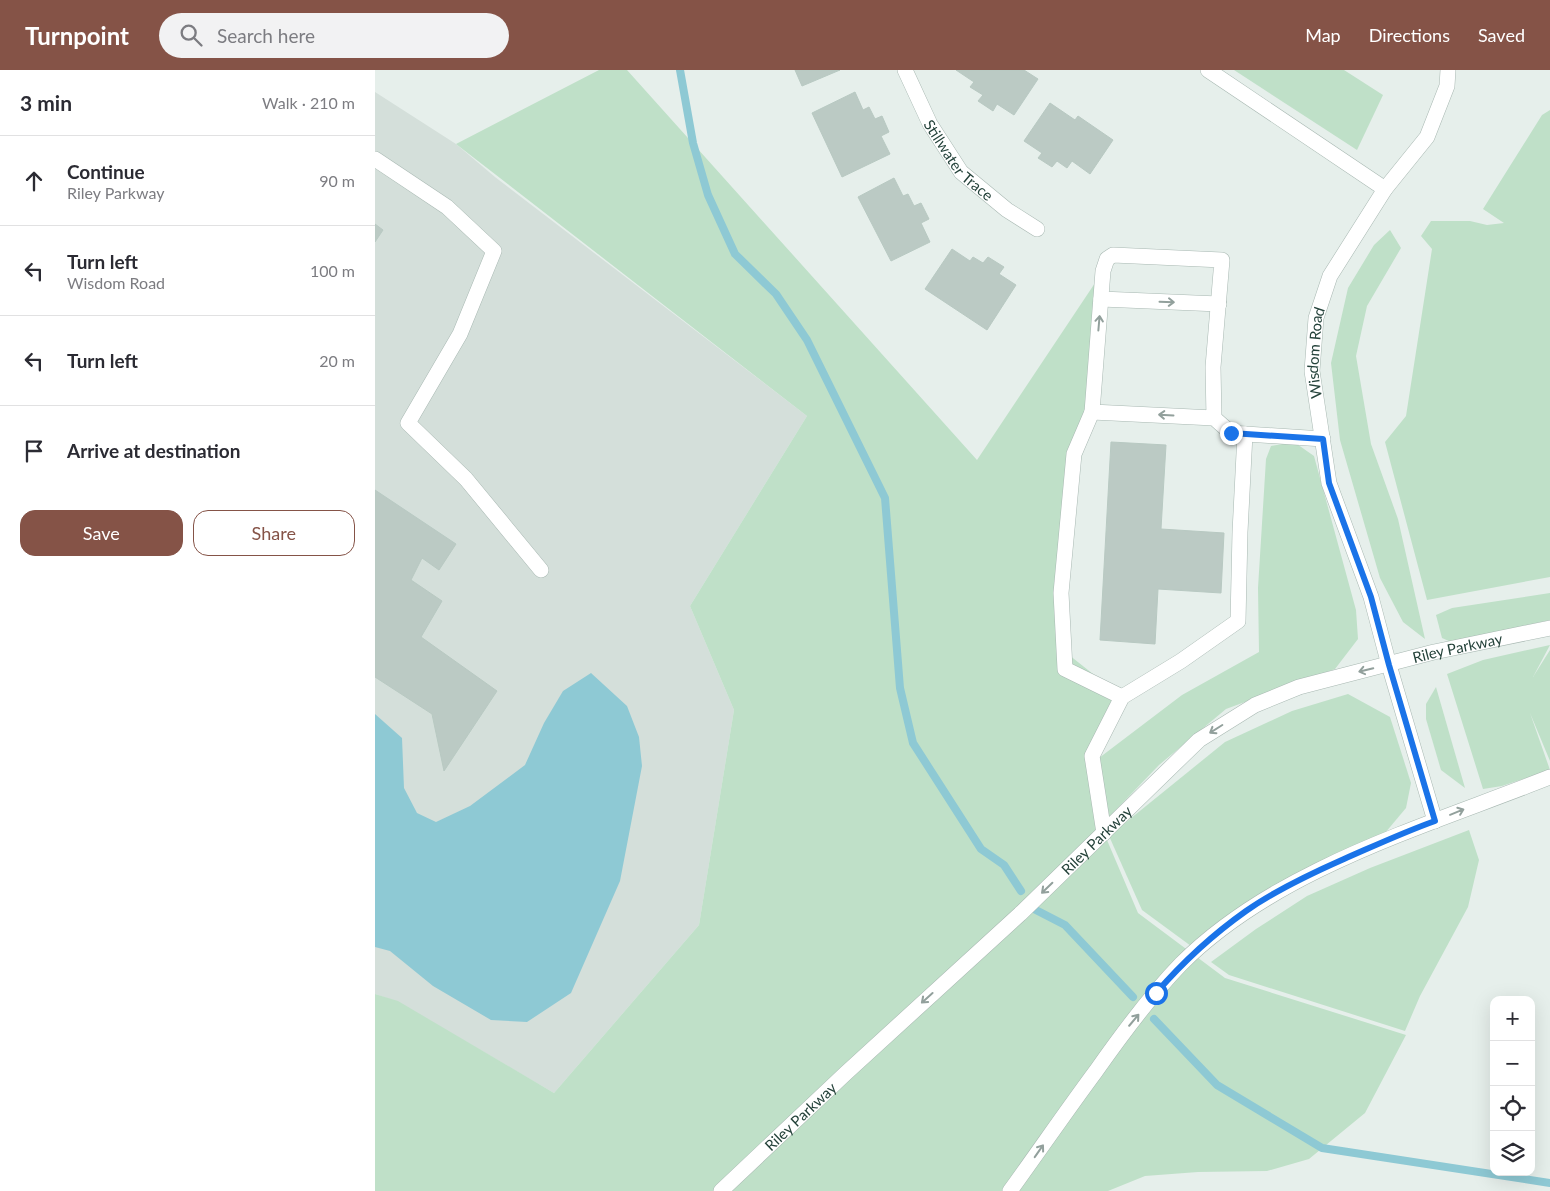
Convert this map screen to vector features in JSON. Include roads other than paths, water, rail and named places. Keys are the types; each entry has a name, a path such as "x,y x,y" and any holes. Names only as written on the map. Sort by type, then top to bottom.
{"street":[{"name":"Stillwater Trace","path":"905,70 930,124 961,172 1007,210 1037,229"},
{"path":"1208,70 1385,189"},
{"name":"Wisdom Road","path":"1435,821 1371,597 1329,483 1312,371 1316,318 1330,276 1385,189 1427,136 1447,86 1448,70"},
{"path":"375,159 447,207 494,251 460,334 409,423 466,479 541,570"},
{"path":"1122,698 1065,669 1061,593 1074,454 1092,412 1103,271 1107,259 1113,255 1222,260 1213,367 1215,418"},
{"path":"1101,299 1219,304"},
{"path":"1092,412 1215,418 1231,433 1323,439"},
{"path":"1104,833 1092,756 1122,698 1181,661 1238,621 1245,434"},
{"name":"Riley Parkway","path":"721,1191 1019,914 1199,740 1255,705 1299,687 1434,652 1550,628"},
{"path":"1011,1191 1125,1030 1181,964 1214,935 1247,910 1303,878 1400,834 1550,777"}],"water":[{"path":"591,673 627,706 639,737 642,766 620,881 571,993 527,1022 491,1020 433,986 390,951 375,947 375,714 402,738 404,788 417,813 436,822 470,806 525,765 544,723 563,691"}],"waterway":[{"path":"680,70 693,143 708,195 735,254 776,294 807,340 885,498 900,688 913,743 981,849 1004,865 1021,891"},
{"path":"1032,908 1065,925 1133,997"},
{"path":"1154,1019 1217,1085 1322,1148 1550,1183"}]}
